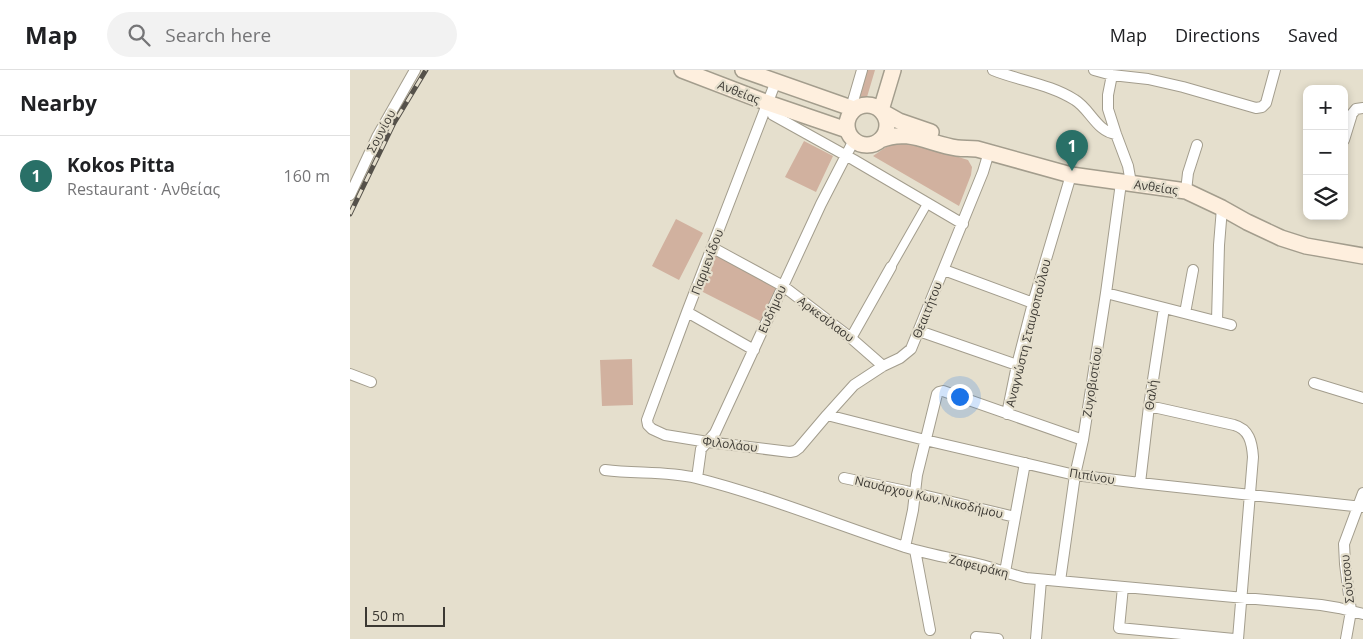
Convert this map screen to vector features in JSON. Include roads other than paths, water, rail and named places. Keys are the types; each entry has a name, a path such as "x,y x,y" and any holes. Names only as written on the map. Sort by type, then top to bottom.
{"main road":[{"name":"Ανθείας","path":"682,70 850,135"},
{"name":"Ανθείας","path":"742,70 853,109"},
{"path":"882,111 893,70"},
{"path":"869,104 882,111 888,123 886,134 880,140 869,145 858,143 850,135 848,117 853,109 869,104"},
{"name":"Ανθείας","path":"882,111 899,121 960,142 970,148"},
{"name":"Ανθείας","path":"880,140 894,136 909,136 956,148 970,148 989,152 1071,175 1186,191 1281,238 1306,246 1363,256"}],"street":[{"name":"Σουνίου","path":"350,195 377,137 415,70"},
{"path":"853,109 862,70"},
{"path":"993,70 1067,96 1080,103 1106,132 1116,134"},
{"path":"1094,70 1112,75 1156,81 1256,108 1262,107 1266,103 1275,70"},
{"path":"1112,75 1107,101 1109,113 1128,166 1126,183"},
{"name":"Παρμενίδου","path":"665,435 652,429 648,425 648,420 687,312 776,82"},
{"name":"Ανθείας","path":"768,103 774,116 963,224"},
{"path":"1347,130 1352,114 1356,109 1363,108"},
{"name":"Ευδήμου","path":"697,478 701,449 716,433 845,155 850,135"},
{"path":"1186,191 1188,173 1197,145"},
{"name":"Θεαιτήτου","path":"795,451 854,385 906,354 911,349 984,172 989,152"},
{"name":"Αναγνώστη Σταυροπούλου","path":"910,549 917,475 937,394 942,391 1008,414 1017,365 1033,303 1071,175"},
{"name":"Ζυγοβιστίου","path":"1060,581 1075,475 1083,440 1106,293 1126,183"},
{"path":"852,338 927,204"},
{"path":"1218,322 1219,245 1222,208"},
{"name":"Αρκεσίλαου","path":"713,248 783,286 852,338 883,366"},
{"path":"944,270 1033,303"},
{"path":"1185,313 1193,270"},
{"path":"1106,293 1231,325"},
{"name":"Θαλή","path":"1140,483 1149,406 1164,308"},
{"path":"687,312 754,350"},
{"path":"919,331 1017,365"},
{"path":"350,374 372,382"},
{"path":"1314,383 1363,398"},
{"path":"1149,406 1234,424 1244,430 1249,436 1253,449 1238,639"},
{"path":"1008,414 1083,440"},
{"name":"Πιπίνου","path":"827,415 1075,475 1361,506"},
{"name":"Φιλολάου","path":"665,435 708,442 790,452 795,451"},
{"path":"1005,572 1025,463"},
{"name":"Ζαφειράκη","path":"605,470 697,478 771,500 910,549 982,565 1026,578 1330,606 1363,614"},
{"name":"Ναυάρχου Κων.Νικοδήμου","path":"844,478 1015,516"},
{"name":"Σούτσου","path":"1346,639 1350,611 1344,544 1361,506 1363,493"},
{"path":"910,549 930,630"},
{"path":"1036,639 1041,580"},
{"path":"1123,587 1119,628 1234,639"},
{"path":"976,636 998,639"}],"railway":[{"path":"350,214 394,123 426,70"}],"place":[{"name":"Kokos Pitta","path":"1072,171"}]}
